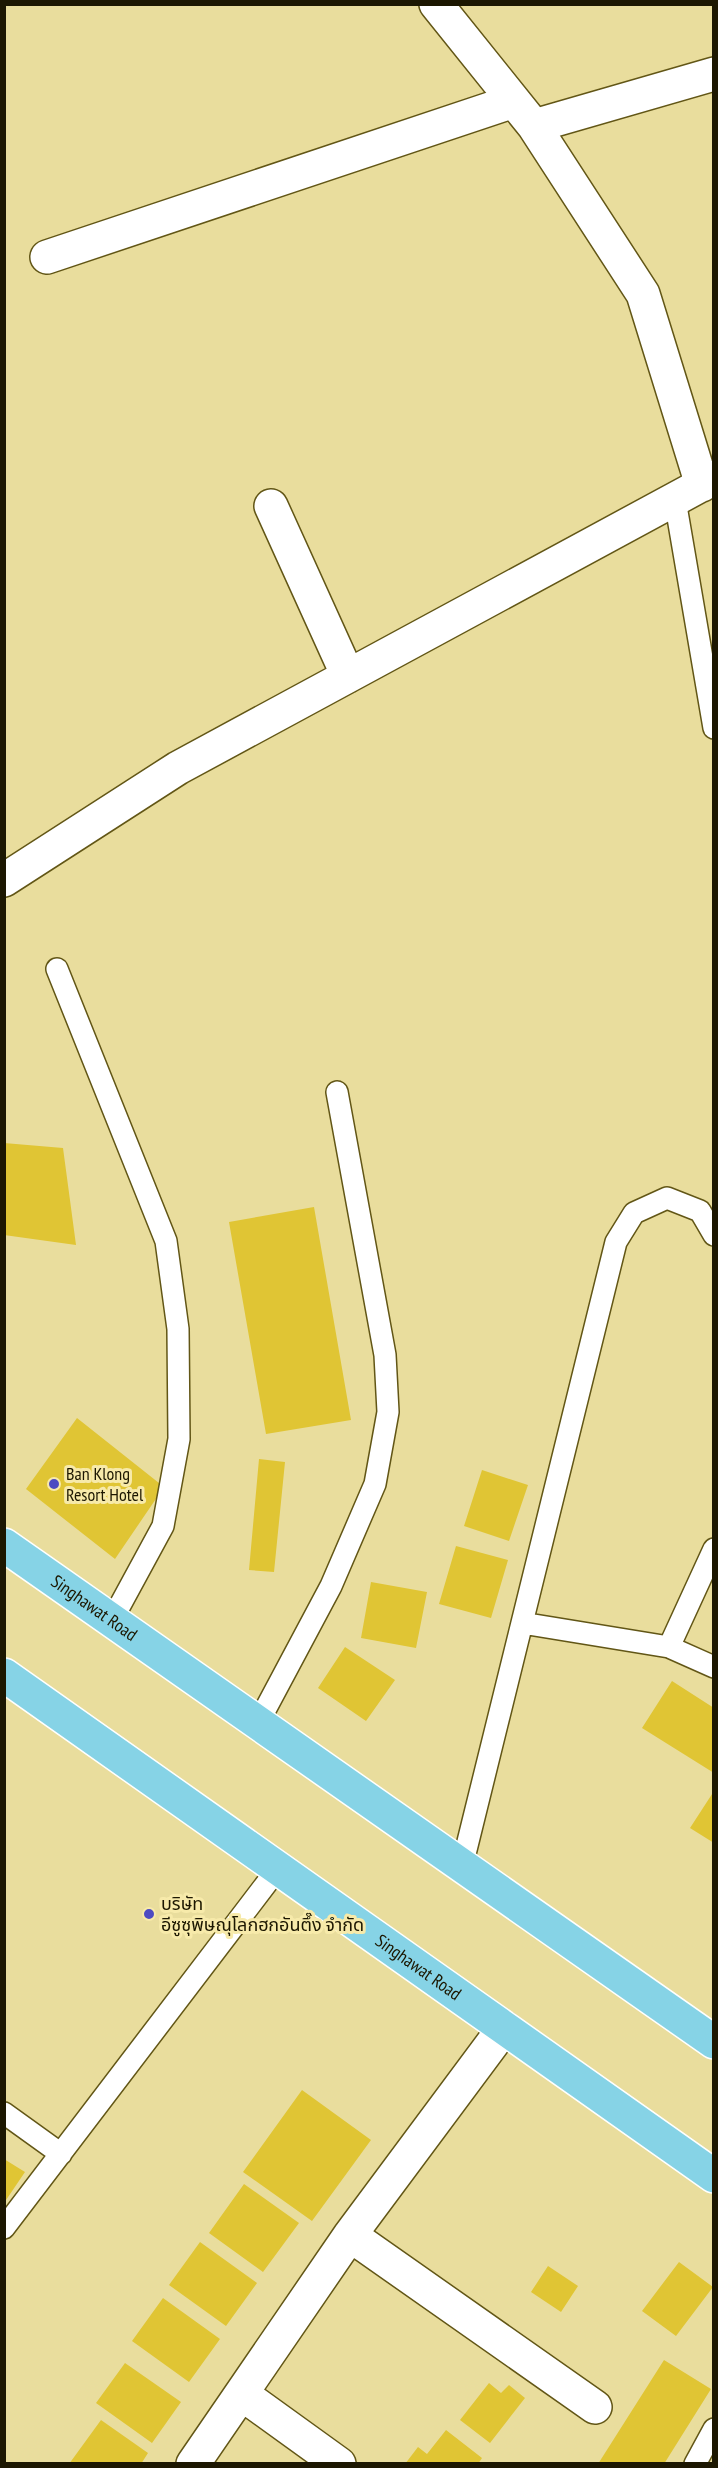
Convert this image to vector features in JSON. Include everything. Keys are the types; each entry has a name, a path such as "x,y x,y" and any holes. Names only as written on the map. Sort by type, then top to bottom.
{"main road":[{"name":"Singhawat Road","path":"4,1545 714,2042"},
{"name":"Singhawat Road","path":"4,1675 714,2176"}],"street":[{"path":"4,880 178,768 697,488 643,294 534,126 436,4"},
{"path":"534,126 714,74"},
{"path":"47,256 514,101"},
{"path":"271,506 348,676"},
{"path":"193,2463 350,2235 504,2028"},
{"path":"350,2235 595,2407"},
{"path":"242,2394 339,2463"}],"lane":[{"path":"697,488 714,728"},
{"path":"57,969 166,1240 178,1329 179,1439 163,1526 112,1620"},
{"path":"258,1724 331,1587 375,1484 388,1412 385,1355 337,1092"},
{"path":"462,1866 616,1242 634,1213 667,1198 700,1211 714,1235"},
{"path":"669,1647 714,1549"},
{"path":"522,1623 669,1647 714,1667"},
{"path":"4,2228 279,1868"},
{"path":"4,2113 62,2154"},
{"path":"695,2463 714,2429"}],"building":[{"path":"4,1143 63,1148 76,1245 4,1235"},
{"path":"314,1207 351,1420 266,1434 229,1222"},
{"path":"77,1418 164,1487 115,1559 26,1489"},
{"path":"259,1459 285,1462 274,1572 249,1570"},
{"path":"482,1470 528,1485 509,1541 464,1526"},
{"path":"456,1546 508,1560 491,1618 439,1604"},
{"path":"371,1582 427,1592 416,1648 361,1638"},
{"path":"345,1647 395,1680 366,1721 318,1688"},
{"path":"672,1681 714,1708 714,1773 642,1728"},
{"path":"714,1791 714,1843 690,1828"},
{"path":"302,2090 371,2140 312,2221 243,2172"},
{"path":"4,2159 25,2172 4,2203"},
{"path":"244,2184 299,2223 263,2272 209,2233"},
{"path":"200,2242 257,2283 226,2326 169,2285"},
{"path":"679,2262 713,2287 676,2336 642,2311"},
{"path":"548,2266 578,2286 561,2312 531,2292"},
{"path":"163,2298 220,2339 189,2382 132,2341"},
{"path":"664,2360 711,2389 664,2464 598,2464"},
{"path":"125,2363 181,2402 152,2443 96,2403"},
{"path":"489,2383 501,2393 509,2385 525,2398 490,2443 460,2420"},
{"path":"101,2420 148,2453 141,2464 69,2464"},
{"path":"446,2430 482,2458 478,2464 405,2464 418,2447 427,2454"}],"place":[{"name":"Ban Klong Resort Hotel","path":"54,1484"},
{"name":"บริษัท อีซูซุพิษณุโลกฮกอันตึ๊ง จำกัด","path":"149,1914"}]}
